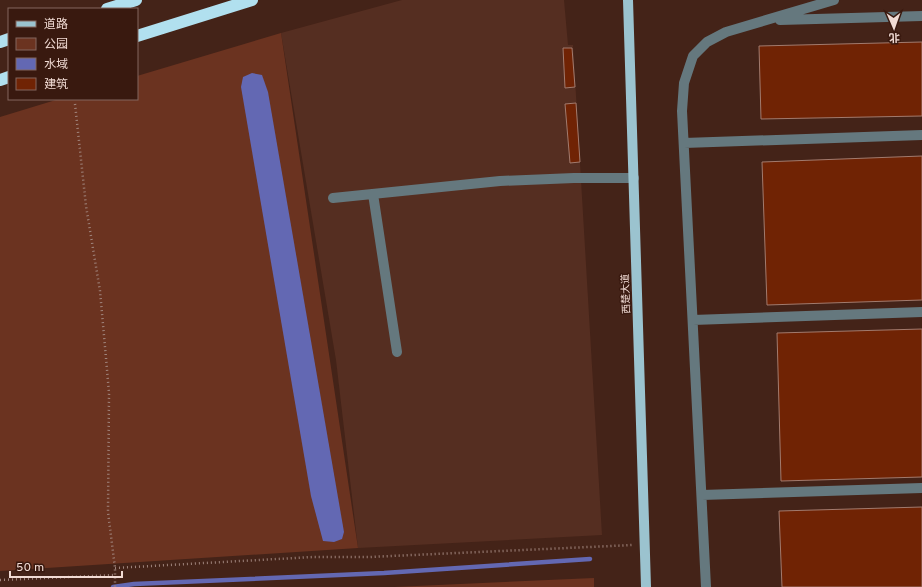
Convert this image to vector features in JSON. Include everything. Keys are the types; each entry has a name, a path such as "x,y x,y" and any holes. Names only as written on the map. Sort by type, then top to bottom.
{"highway":[{"path":"110,8 136,0"},
{"path":"138,36 252,0"}],"main road":[{"name":"西楚大道","path":"628,0 646,587"}],"lane":[{"path":"706,587 682,111 684,83 693,56 707,42 726,32 834,0"},
{"path":"766,20 922,16"},
{"path":"684,143 922,135"},
{"path":"333,198 500,181 574,178 634,178"},
{"path":"373,194 397,352"},
{"path":"693,320 922,312"},
{"path":"702,495 922,488"}],"path":[{"path":"75,104 86,206 100,291 107,365 109,393 108,512 115,568 115,587"},
{"path":"115,568 313,557 369,557 645,544"},
{"path":"0,580 115,575"}],"shaded area":[{"path":"402,0 564,0 568,45 573,45 602,535 358,548 336,360 281,33"}],"green space":[{"path":"281,33 358,548 0,571 0,117 56,100 138,100 138,76"},
{"path":"594,578 594,587 394,587"}],"water":[{"path":"252,73 262,75 268,92 344,532 342,539 334,542 323,541 311,496 241,87 243,77"}],"building":[{"path":"922,42 922,116 761,119 759,46"},
{"path":"563,48 572,48 575,87 565,88"},
{"path":"576,103 580,162 570,163 565,104"},
{"path":"922,156 922,300 767,305 762,162"},
{"path":"922,329 922,477 781,481 777,333"},
{"path":"922,507 922,587 782,587 779,511"}],"waterway":[{"path":"113,587 134,584 384,573 590,559"}]}
